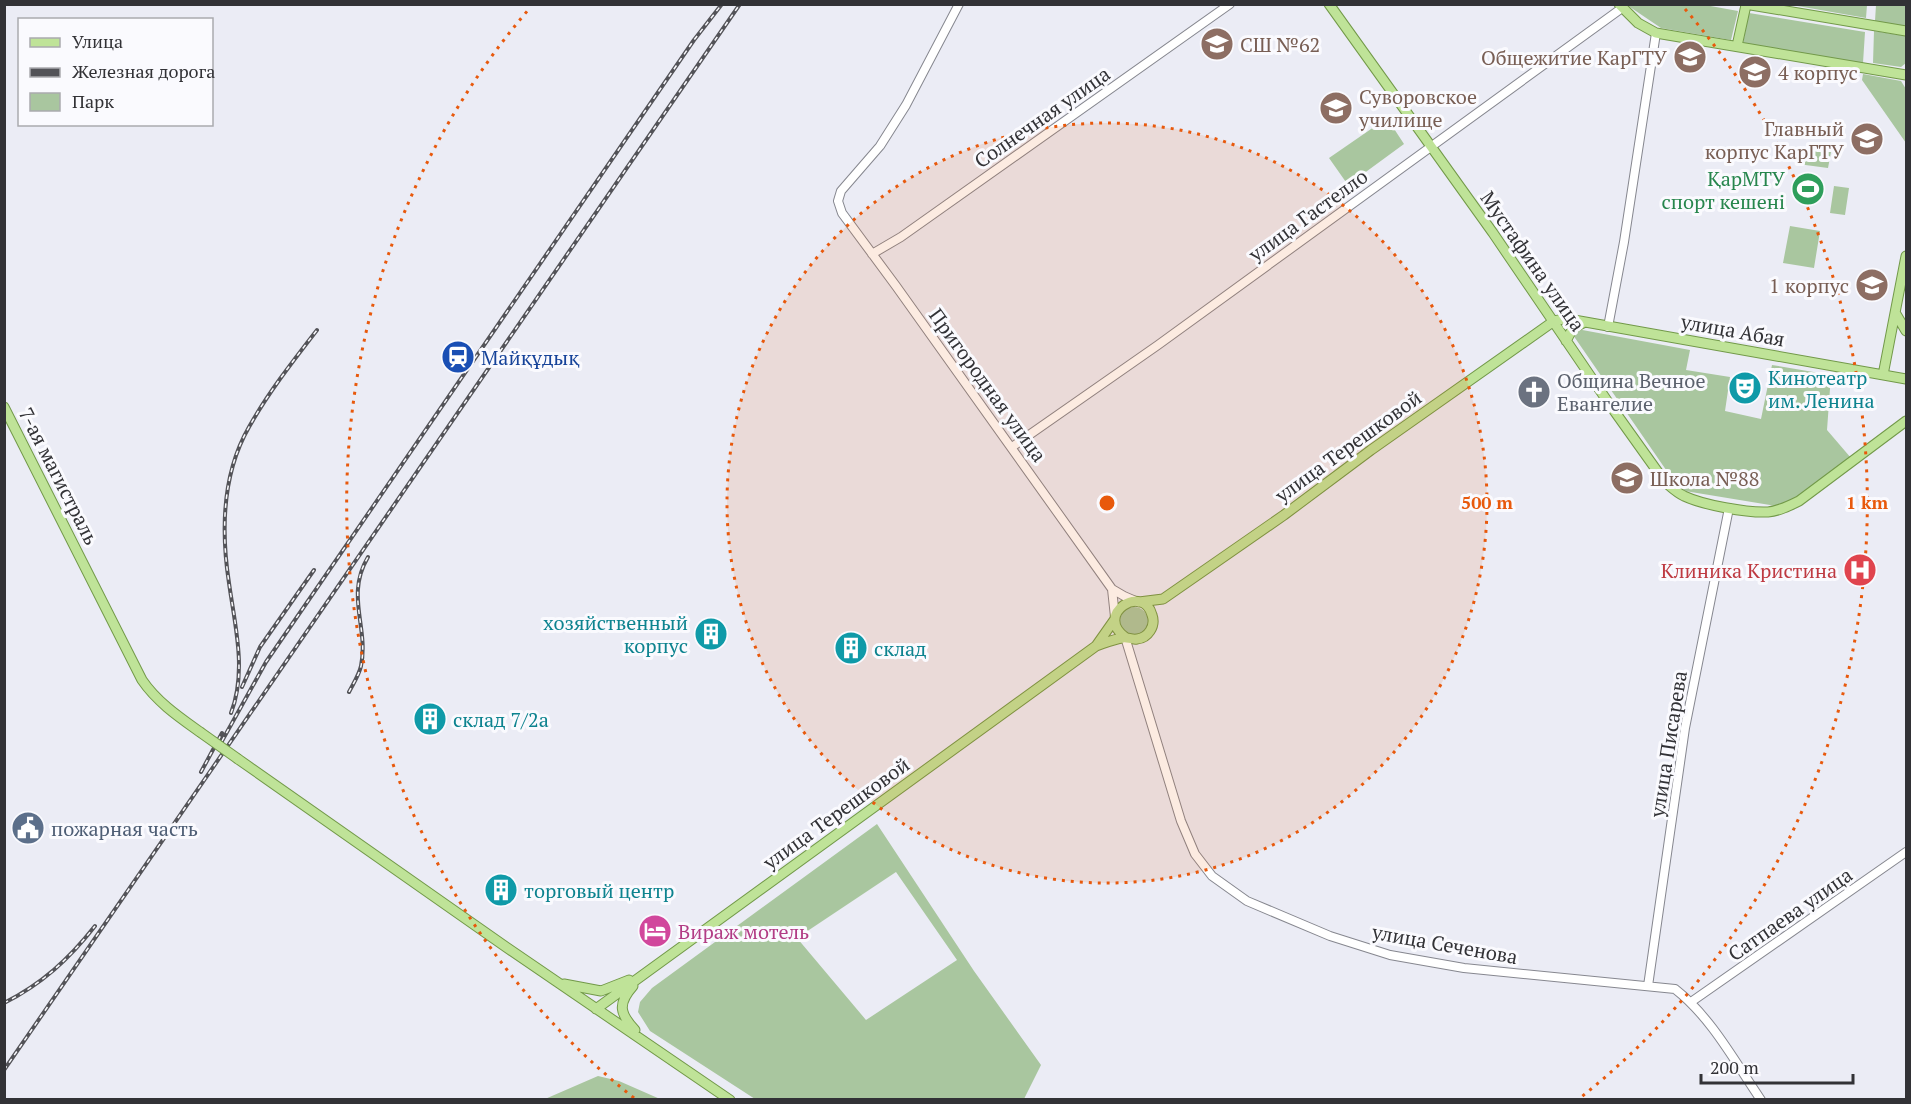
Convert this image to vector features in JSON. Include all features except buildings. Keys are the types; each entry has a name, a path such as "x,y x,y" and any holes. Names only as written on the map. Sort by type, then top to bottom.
{"main road":[{"name":"Мустафина улица","path":"1329,4 1432,147 1665,482 1682,496 1729,508"},
{"path":"1737,46 1745,5 1906,31"},
{"path":"1621,6 1638,23 1656,33 1906,75"},
{"path":"1883,375 1906,256"},
{"path":"1896,314 1906,331"},
{"name":"улица Абая","path":"1554,321 1563,319 1585,322 1906,380"},
{"name":"улица Терешковой","path":"1096,646 1123,605 1128,602 1163,599 1554,321"},
{"path":"1566,341 1573,328 1585,322"},
{"name":"7-ая магистраль","path":"4,407 148,689 166,706 238,759 596,1009 644,1040"},
{"path":"1729,508 1768,512 1785,508 1799,501 1906,421"},
{"name":"улица Терешковой","path":"596,1009 1096,646 1125,637 1139,639 1150,632 1163,599"},
{"path":"1139,602 1149,609 1153,620"},
{"path":"1115,619 1117,630 1125,637"},
{"path":"560,983 600,991 642,975"},
{"path":"642,975 623,999 622,1012 626,1021 644,1040 730,1100"}],"street":[{"name":"Пригородная улица","path":"959,4 906,105 876,151 846,184 838,201 842,213 896,285 1112,589"},
{"name":"Солнечная улица","path":"872,254 919,224 1230,4"},
{"name":"улица Гастелло","path":"1012,447 1158,345 1432,147 1621,6"},
{"path":"1608,327 1624,242 1656,33"},
{"name":"улица Писарева","path":"1648,986 1685,728 1729,508"},
{"path":"1112,589 1139,602"},
{"path":"1112,589 1115,619"},
{"path":"1125,637 1131,656"},
{"path":"1131,656 1139,639"},
{"name":"улица Сеченова","path":"1131,656 1181,821 1195,854 1212,876 1247,901 1330,936 1390,955 1464,968 1675,989 1691,1002 1761,1100"},
{"name":"Сатпаева улица","path":"1691,1002 1906,852"}],"green space":[{"path":"1627,5 1705,5 1738,11 1731,40 1661,28"},
{"path":"1792,5 1867,5 1866,18"},
{"path":"1876,5 1906,5 1906,26 1875,21"},
{"path":"1749,13 1865,32 1863,63 1743,43"},
{"path":"1874,31 1906,36 1906,63 1901,67 1873,63"},
{"path":"1863,74 1901,81 1906,89 1906,143 1862,80"},
{"path":"1387,118 1404,144 1348,185 1329,158"},
{"path":"1800,148 1831,152 1828,168 1798,164"},
{"path":"1834,186 1849,188 1845,215 1830,213"},
{"path":"1790,226 1820,231 1814,268 1783,263"},
{"path":"1577,329 1690,350 1686,370 1730,377 1725,411 1761,419 1772,365 1831,375 1827,430 1851,458 1792,500 1776,506 1685,491 1673,480 1573,335"},
{"path":"1134,607 1144,611 1148,621 1144,631 1134,635 1124,631 1120,621 1124,611"},
{"path":"877,824 974,971 1041,1065 1024,1099 755,1099 650,1031 638,1012 640,1002 652,988","holes":["896,872 957,960 866,1020 797,938"]},
{"path":"598,1076 619,1081 660,1099 545,1099"}],"railway":[{"path":"222,741 266,662 694,40 722,4"},
{"path":"4,1070 740,4"},
{"path":"231,713 236,697 239,665 225,543 226,503 233,464 256,414 317,330"},
{"path":"349,692 361,666 363,652 358,585 361,571 368,557"},
{"path":"242,687 260,647 314,570"},
{"path":"201,772 222,733"},
{"path":"4,1003 31,988 54,970 95,926"}],"place":[{"name":"СШ №62","path":"1217,44"},
{"name":"Общежитие КарГТУ","path":"1690,57"},
{"name":"4 корпус","path":"1755,72"},
{"name":"Суворовское училище","path":"1336,108"},
{"name":"Главный корпус КарГТУ","path":"1867,139"},
{"name":"ҚарМТУ спорт кешені","path":"1808,189"},
{"name":"1 корпус","path":"1872,285"},
{"name":"Майқұдық","path":"458,357"},
{"name":"Кинотеатр им. Ленина","path":"1745,388"},
{"name":"Община Вечное Евангелие","path":"1534,392"},
{"name":"Школа №88","path":"1627,478"},
{"name":"Клиника Кристина","path":"1860,570"},
{"name":"хозяйственный корпус","path":"711,634"},
{"name":"склад","path":"851,648"},
{"name":"склад 7/2а","path":"430,719"},
{"name":"пожарная часть","path":"28,828"},
{"name":"торговый центр","path":"501,890"},
{"name":"Вираж мотель","path":"655,931"}]}
